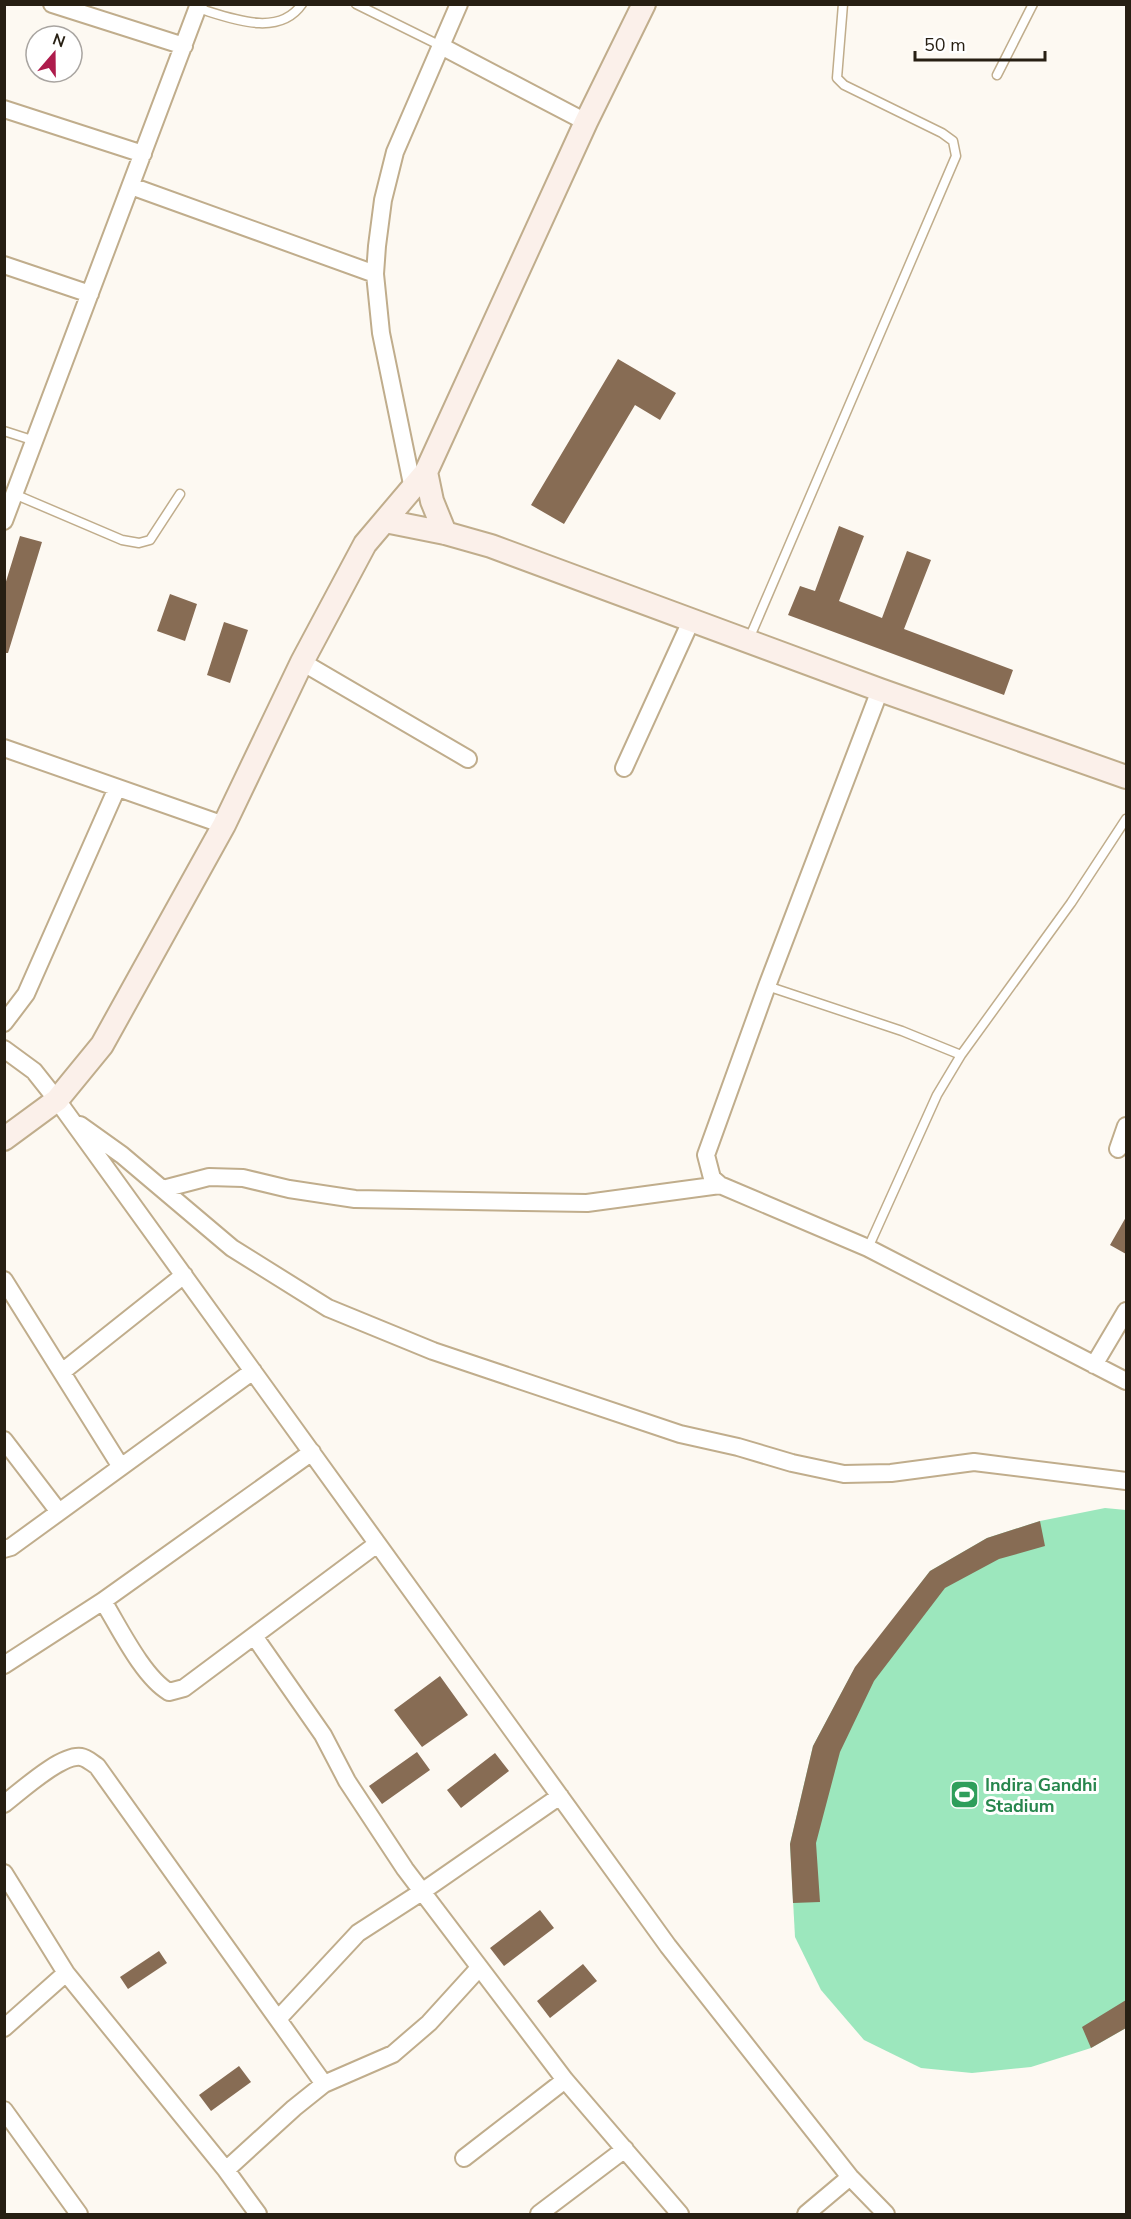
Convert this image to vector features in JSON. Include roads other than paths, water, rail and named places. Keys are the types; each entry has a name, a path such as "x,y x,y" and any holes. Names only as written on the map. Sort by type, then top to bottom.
{"street":[{"path":"52,4 183,46"},
{"path":"445,532 432,501 420,481 381,333 375,273 383,200 395,152 459,4"},
{"path":"4,1138 63,1109 102,1045 224,825 302,662 365,544 420,481 586,122 644,4"},
{"path":"4,521 198,6"},
{"path":"441,46 586,122"},
{"path":"4,109 143,154"},
{"path":"131,186 375,273"},
{"path":"4,265 90,294"},
{"path":"385,521 445,532 491,546 748,642 1126,777"},
{"path":"624,768 691,621"},
{"path":"302,662 468,759"},
{"path":"880,690 767,986 706,1155 712,1178 720,1185 868,1248 1126,1381"},
{"path":"4,748 224,825"},
{"path":"4,1023 26,994 117,788"},
{"path":"6,1047 34,1071 63,1109 668,1946 850,2177 886,2214"},
{"path":"63,1109 122,1155 232,1248 328,1308 433,1351 680,1434 844,1474 891,1473 974,1462 1126,1481"},
{"path":"1118,1149 1126,1126"},
{"path":"163,1189 209,1177 243,1178 289,1189 355,1199 587,1203 720,1185"},
{"path":"62,1372 184,1275"},
{"path":"4,1280 10,1303 62,1372 122,1467"},
{"path":"1094,1365 1126,1311"},
{"path":"4,1550 253,1371"},
{"path":"4,1440 59,1512"},
{"path":"4,1665 103,1601 312,1452"},
{"path":"103,1601 142,1665 159,1686 169,1692 184,1688 377,1544"},
{"path":"254,1636 323,1735 347,1781 405,1869 565,2080 680,2214"},
{"path":"4,1804 59,1763 73,1757 84,1757 98,1766 324,2084"},
{"path":"278,2019 358,1933 560,1796"},
{"path":"4,1873 66,1973 226,2170 258,2214"},
{"path":"226,2170 324,2084 393,2054 429,2023 478,1968"},
{"path":"4,2028 66,1973"},
{"path":"464,2158 565,2080"},
{"path":"4,2110 79,2214"},
{"path":"539,2214 625,2149"},
{"path":"806,2214 850,2177"}],"lane":[{"path":"198,6 242,21 263,23 282,20 297,11 302,4"},
{"path":"356,4 441,46"},
{"path":"748,642 956,156 953,141 942,133 844,85 837,78 843,4"},
{"path":"997,75 1033,4"},
{"path":"4,431 35,441"},
{"path":"14,494 122,540 139,543 150,540 180,494"},
{"path":"868,1248 937,1095 960,1055 1071,903 1126,819"},
{"path":"767,986 902,1031 960,1055"}],"place":[{"name":"Indira Gandhi Stadium","path":"964,1795"}]}
